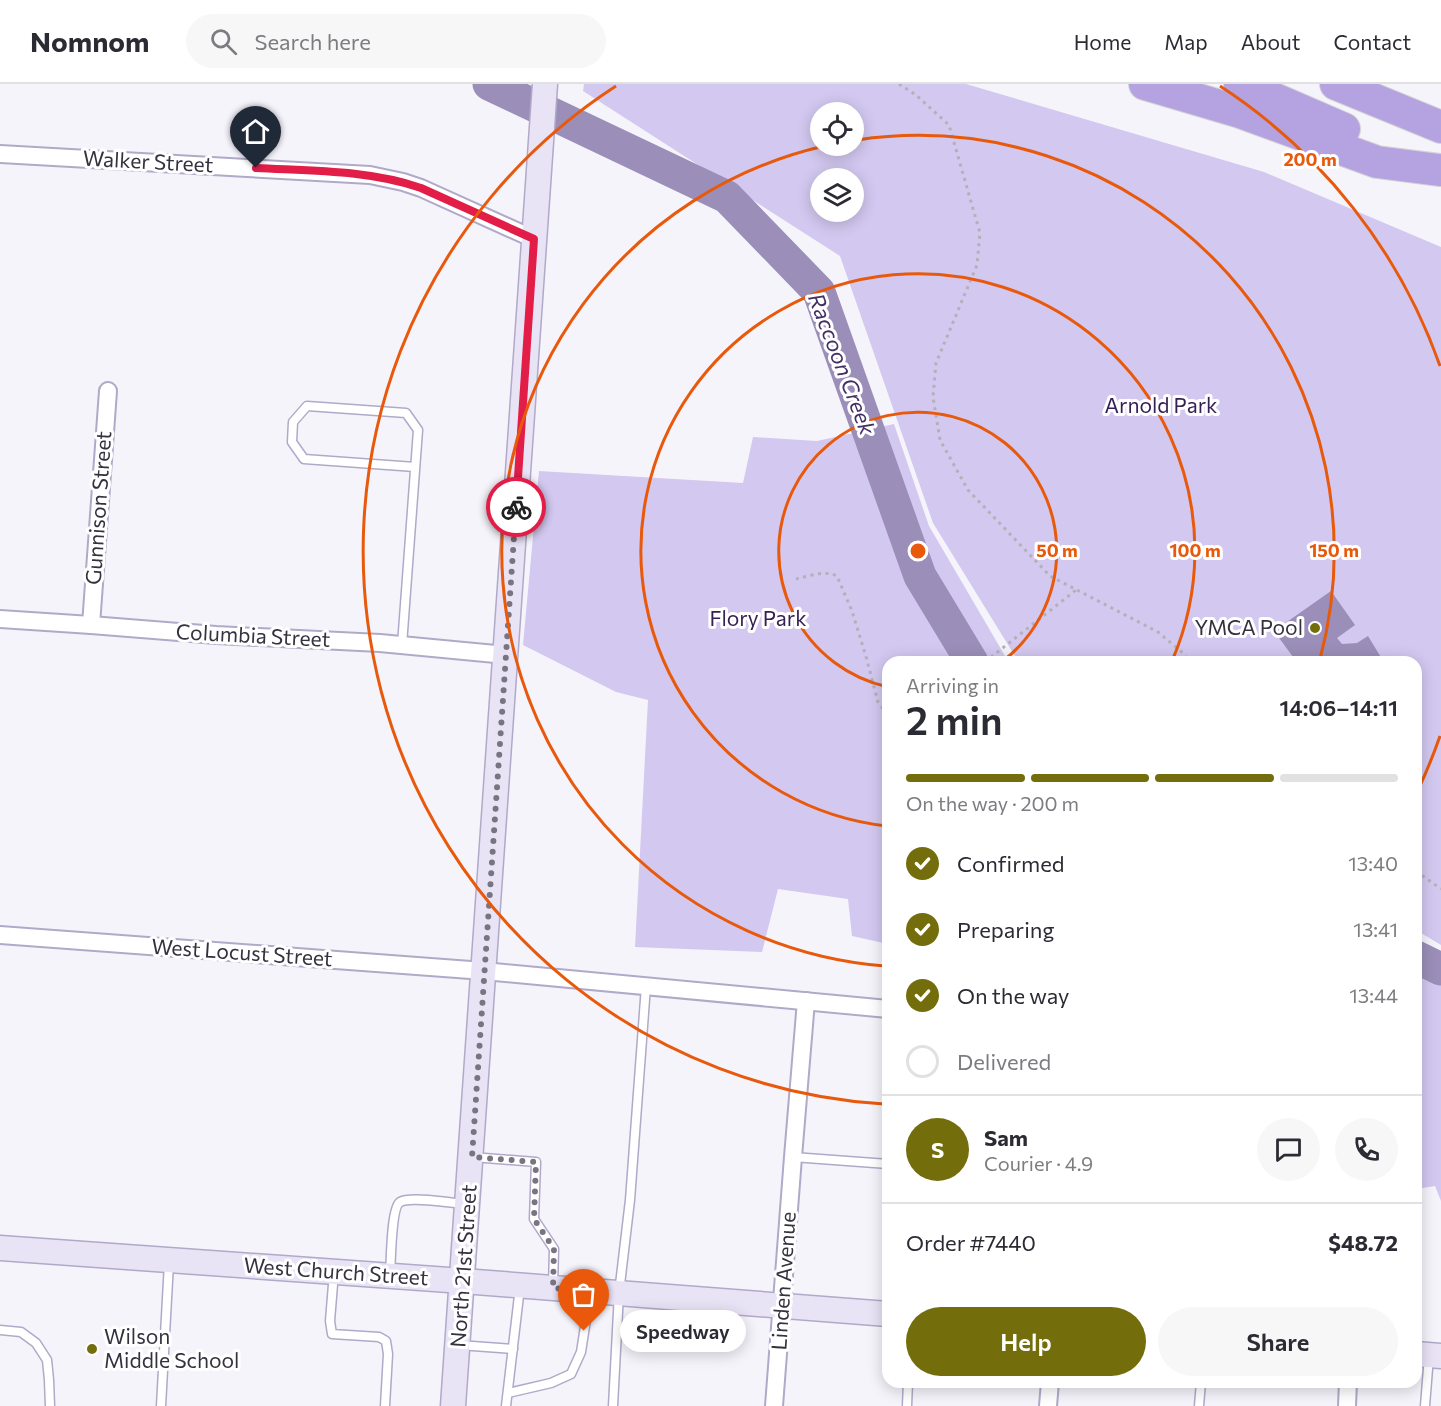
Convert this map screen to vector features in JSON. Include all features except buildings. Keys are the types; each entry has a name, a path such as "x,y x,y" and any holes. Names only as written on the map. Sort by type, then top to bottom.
{"highway":[{"path":"1145,84 1240,112 1377,162 1440,171"},
{"path":"1240,84 1440,171"},
{"path":"1336,84 1441,127"},
{"path":"1370,84 1406,112"}],"main road":[{"name":"North 21st Street","path":"453,1406 472,1157 544,84"},
{"name":"West Church Street","path":"0,1248 882,1313"}],"street":[{"name":"Walker Street","path":"0,154 370,175 421,188 534,239"},
{"name":"Gunnison Street","path":"91,625 108,391"},
{"name":"Columbia Street","path":"0,619 402,645 506,656"},
{"name":"West Locust Street","path":"0,935 484,971 882,1008"},
{"name":"Linden Avenue","path":"774,1406 806,1001"},
{"path":"1048,1406 1050,1388"},
{"path":"1347,1406 1348,1388"}],"lane":[{"path":"402,645 418,430 406,413 307,406 293,422 292,442 304,459 415,467"},
{"path":"613,1406 619,1293 630,1200 646,986"},
{"path":"793,1156 882,1163"},
{"path":"472,1157 536,1162 534,1219 554,1249 553,1288"},
{"path":"390,1276 394,1220 396,1207 401,1202 413,1199 468,1204"},
{"path":"160,1406 169,1260"},
{"path":"334,1272 330,1321 332,1334 379,1336 386,1341 388,1354 385,1406"},
{"path":"506,1406 520,1286"},
{"path":"508,1393 551,1383 571,1374 581,1352 591,1291"},
{"path":"0,1330 21,1332 36,1343 47,1360 50,1406"},
{"path":"458,1345 513,1348"},
{"path":"1425,1406 1429,1355"},
{"path":"907,1406 908,1388"},
{"path":"1199,1406 1200,1388"}],"path":[{"path":"899,84 916,95 949,125 980,233 977,265 936,363 933,397 940,440 968,490 1050,576 1158,632 1185,656"},
{"path":"796,579 820,573 837,576 852,610 878,702 882,707"},
{"path":"993,656 1076,590"},
{"path":"1422,876 1441,890"}],"green space":[{"name":"Arnold Park","path":"584,84 966,84 1264,172 1441,247 1441,945 1422,934 1422,656 1015,656 933,523 840,256 583,91"},
{"name":"Flory Park","path":"894,424 929,526 1005,656 882,656 882,943 852,936 848,899 778,889 762,952 635,947 648,700 616,692 523,645 539,471 743,483 753,437 817,441"},
{"path":"1422,944 1441,955 1441,1201 1435,1186 1422,1188"}],"shaded area":[{"name":"YMCA Pool","path":"1331,591 1355,625 1337,638 1342,644 1357,643 1368,636 1380,656 1292,656 1274,631"}],"waterway":[{"name":"Raccoon Creek","path":"489,84 727,197 819,292 920,576 968,656"},
{"name":"Raccoon Creek","path":"1422,960 1441,969"}],"way so far":[{"path":"516,507 472,1157 536,1162 534,1219 554,1249 553,1288 591,1291 584,1331"}],"place":[{"name":"YMCA Pool","path":"1315,628"},
{"name":"Speedway","path":"584,1331"},
{"name":"Wilson Middle School","path":"92,1349"}],"route":[{"path":"256,168 370,175 403,182 534,239 516,507"}]}
